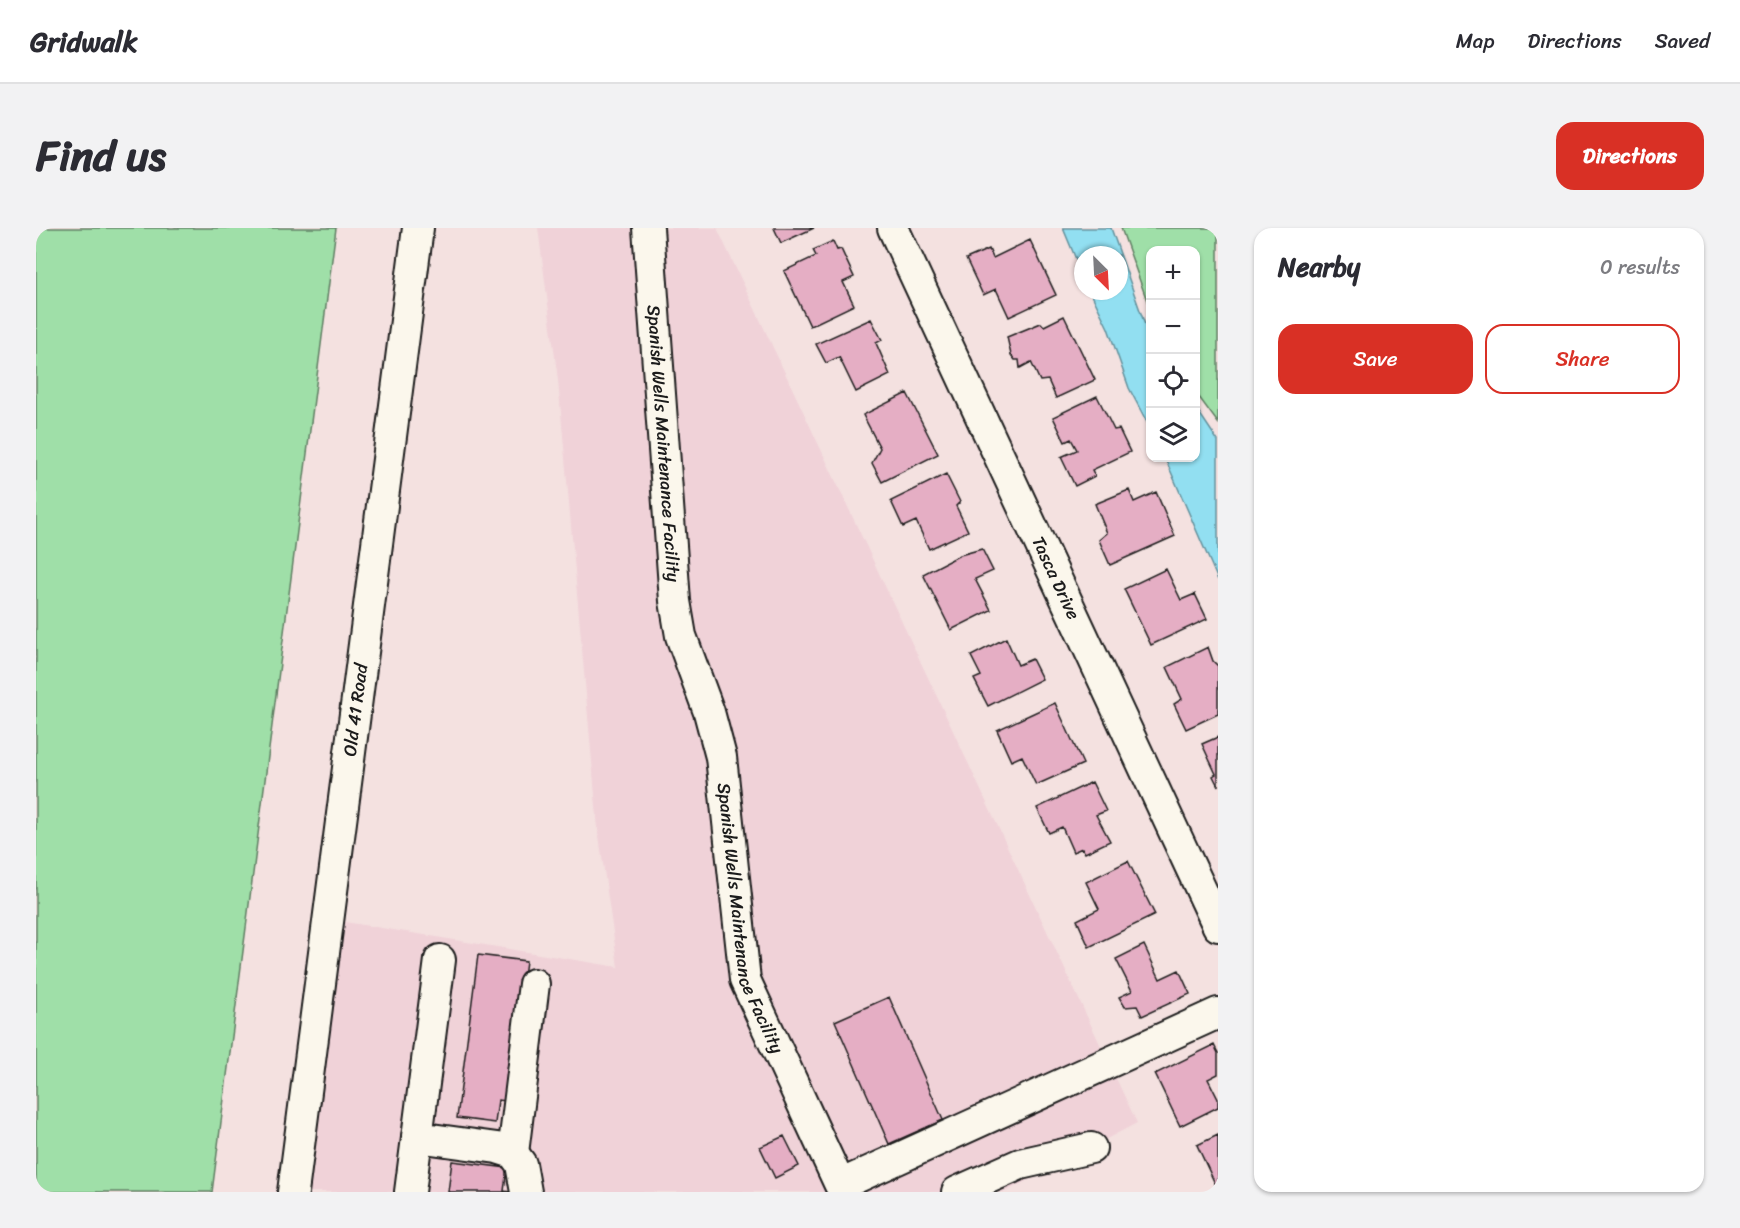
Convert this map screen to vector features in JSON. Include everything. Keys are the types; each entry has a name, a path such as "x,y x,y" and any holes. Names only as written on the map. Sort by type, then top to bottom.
{"street":[{"name":"Old 41 Road","path":"293,1192 418,228"},
{"name":"Spanish Wells Maintenance Facility","path":"648,228 675,602 681,636 709,712 721,757 745,980 840,1185 1218,1013"},
{"name":"Tasca Drive","path":"893,228 1218,926"},
{"path":"410,1192 440,960"},
{"path":"513,1154 534,984"},
{"path":"417,1137 498,1149 513,1154 521,1164 526,1192"},
{"path":"957,1192 1020,1164 1091,1148"}],"shaded area":[{"path":"538,228 717,228 1137,1123 1005,1192 304,1192 339,921 618,967 598,829 558,380"}],"green space":[{"path":"36,228 336,228 212,1192 36,1192"},
{"path":"1121,228 1218,228 1218,423 1200,398 1200,246 1146,246 1146,298"}],"water":[{"path":"1063,228 1111,228 1117,246 1074,246 1074,254"},
{"path":"1128,276 1146,328 1146,420 1129,388 1108,328 1094,300 1128,300"},
{"path":"1200,414 1218,441 1218,580 1167,462 1200,462"}],"building":[{"path":"774,228 814,228 781,243"},
{"path":"1030,240 1056,295 1009,317 996,289 983,295 966,259 989,249 993,258"},
{"path":"833,241 837,250 841,249 854,277 843,282 854,305 810,326 784,271 816,256 813,250"},
{"path":"1064,316 1095,380 1056,398 1048,380 1040,381 1031,362 1020,368 1019,360 1015,360 1011,355 1007,337 1041,323 1044,326"},
{"path":"871,319 882,340 876,343 890,375 856,392 839,357 826,363 816,344"},
{"path":"907,393 938,454 882,482 872,463 880,448 863,415"},
{"path":"1097,396 1114,430 1119,429 1130,452 1092,470 1095,476 1075,486 1061,457 1077,450 1071,439 1065,442 1053,417"},
{"path":"946,474 960,502 956,506 968,531 929,549 916,521 903,527 891,501"},
{"path":"1129,490 1134,502 1156,492 1175,536 1110,565 1099,540 1107,533 1095,504"},
{"path":"982,549 993,571 975,579 991,610 951,630 923,574 960,555"},
{"path":"1166,569 1181,600 1195,594 1207,619 1151,645 1124,589"},
{"path":"1006,638 1018,665 1032,659 1042,679 988,706 974,679 981,676 971,656"},
{"path":"1208,647 1213,661 1218,666 1218,714 1186,729 1174,704 1182,699 1167,667"},
{"path":"1055,703 1083,764 1036,785 1022,756 1011,761 997,730"},
{"path":"1218,737 1218,786 1213,776 1216,774 1202,744"},
{"path":"1092,782 1106,811 1096,815 1110,841 1085,853 1082,848 1073,852 1062,827 1049,833 1037,808"},
{"path":"1128,861 1155,915 1089,947 1077,920 1099,909 1086,882"},
{"path":"1144,945 1160,979 1179,970 1190,994 1142,1016 1137,1006 1125,1007 1119,997 1132,991 1116,959"},
{"path":"478,955 526,961 507,1101 498,1100 495,1123 457,1118"},
{"path":"889,997 943,1120 889,1144 835,1021"},
{"path":"1214,1045 1218,1053 1218,1074 1208,1079 1218,1099 1218,1107 1180,1126 1155,1074"},
{"path":"1218,1135 1218,1190 1197,1145"},
{"path":"784,1136 799,1166 775,1178 760,1147"},
{"path":"452,1161 507,1168 504,1191 510,1192 448,1192"}]}
